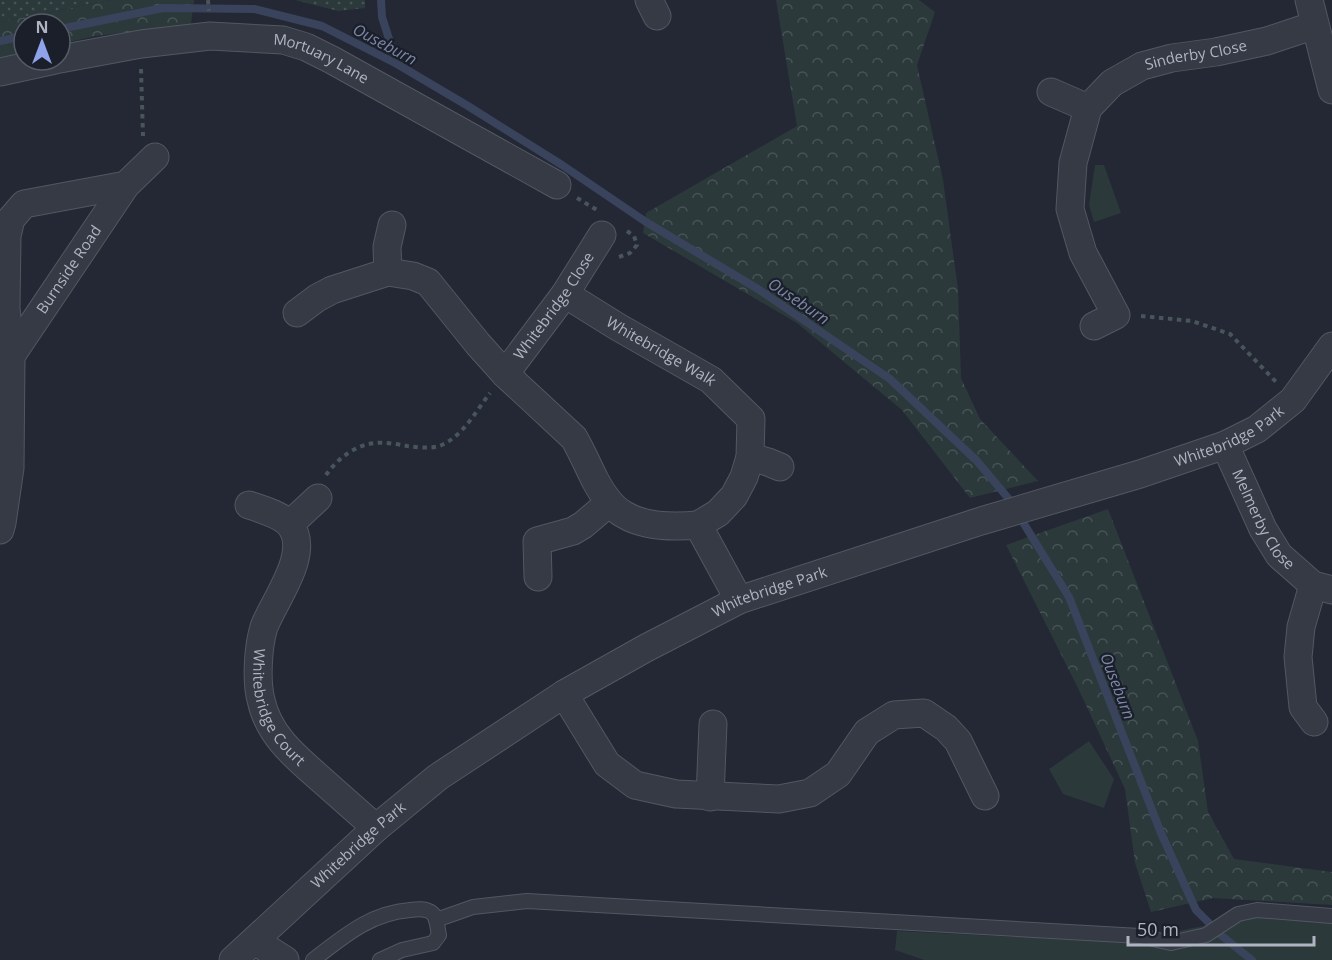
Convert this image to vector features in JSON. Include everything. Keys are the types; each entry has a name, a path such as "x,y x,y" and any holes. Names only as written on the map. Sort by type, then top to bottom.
{"street":[{"path":"1312,13 1332,90"},
{"name":"Sinderby Close","path":"1113,319 1083,253 1070,209 1074,163 1088,108 1112,83 1143,66 1172,58 1216,52 1267,40 1312,13"},
{"name":"Mortuary Lane","path":"72,57 141,44 210,36 284,40 306,47 332,60 557,185"},
{"path":"1051,92 1088,108"},
{"name":"Burnside Road","path":"11,356 126,185 155,157"},
{"path":"0,530 10,468 11,356 6,308 7,236 11,219 24,204 126,185"},
{"path":"388,272 387,247 392,225"},
{"name":"Whitebridge Close","path":"505,374 565,294 602,235"},
{"name":"Whitebridge Close","path":"297,313 332,290 388,272 413,276 428,282 505,374 574,438 609,503 625,516 649,524 677,527 698,525"},
{"name":"Whitebridge Walk","path":"565,294 711,380 751,419 750,457"},
{"name":"Whitebridge Park","path":"233,960 376,828 438,777 564,694 646,648 739,600 981,521 1140,474 1225,445 1257,429 1293,400 1332,346"},
{"name":"Melmerby Close","path":"1225,445 1263,530 1273,547 1279,555 1323,588 1301,627 1298,657 1303,707 1314,722"},
{"path":"739,600 698,525 718,513 734,496 744,477 750,457 780,467"},
{"path":"249,505 272,513 290,524 318,498"},
{"path":"538,577 526,538 573,531 584,525 609,503"},
{"name":"Whitebridge Court","path":"290,524 296,537 296,558 264,628 258,665 261,700 270,726 286,748 376,828"},
{"path":"564,694 608,764 635,784 675,794 779,799 810,793 837,774 867,732 894,715 924,713 946,728 958,741 985,796"},
{"path":"710,797 713,724"},
{"path":"255,941 285,960"}],"lane":[{"path":"436,920 473,908 527,901 1140,936 1171,943 1206,935 1238,914 1257,910 1332,916"},
{"path":"313,960 366,922 389,914 422,909 430,911 435,916 439,935 433,943 402,950 380,960"}],"path":[{"path":"141,44 143,138 155,157"},
{"path":"1113,319 1192,321 1230,334 1293,400"},
{"path":"318,498 318,489 331,467 345,454 363,446 376,442 421,447 438,446 453,439 505,374"}],"green space":[{"path":"0,0 110,0 50,12 12,12 12,20 0,22"},
{"path":"110,0 194,0 191,24 96,36 72,41 72,12 50,12"},
{"path":"295,0 365,0 365,8 338,11"},
{"path":"776,0 919,0 935,12 917,65 943,180 958,289 961,378 980,419 1038,481 970,498 902,410 797,323 643,233 646,213 797,126"},
{"path":"12,20 12,55 0,58 0,22"},
{"path":"1095,165 1104,165 1121,213 1094,222 1089,205"},
{"path":"1108,509 1198,741 1208,812 1234,859 1332,872 1332,905 1213,898 1151,912 1135,863 1125,789 1078,688 1006,545"},
{"path":"1089,741 1114,779 1104,808 1063,794 1049,769"},
{"path":"1260,915 1332,921 1332,960 924,960 895,950 897,931 1121,942"}],"waterway":[{"path":"381,0 382,17 397,64"},
{"name":"Ouseburn","path":"72,27 163,8 254,9 322,26 397,64 468,106 562,165 646,222 758,289 890,379 977,461 1008,498 1069,597 1161,833 1196,910 1222,936 1252,960"},
{"name":"Ouseburn","path":"0,41 12,38"}]}
